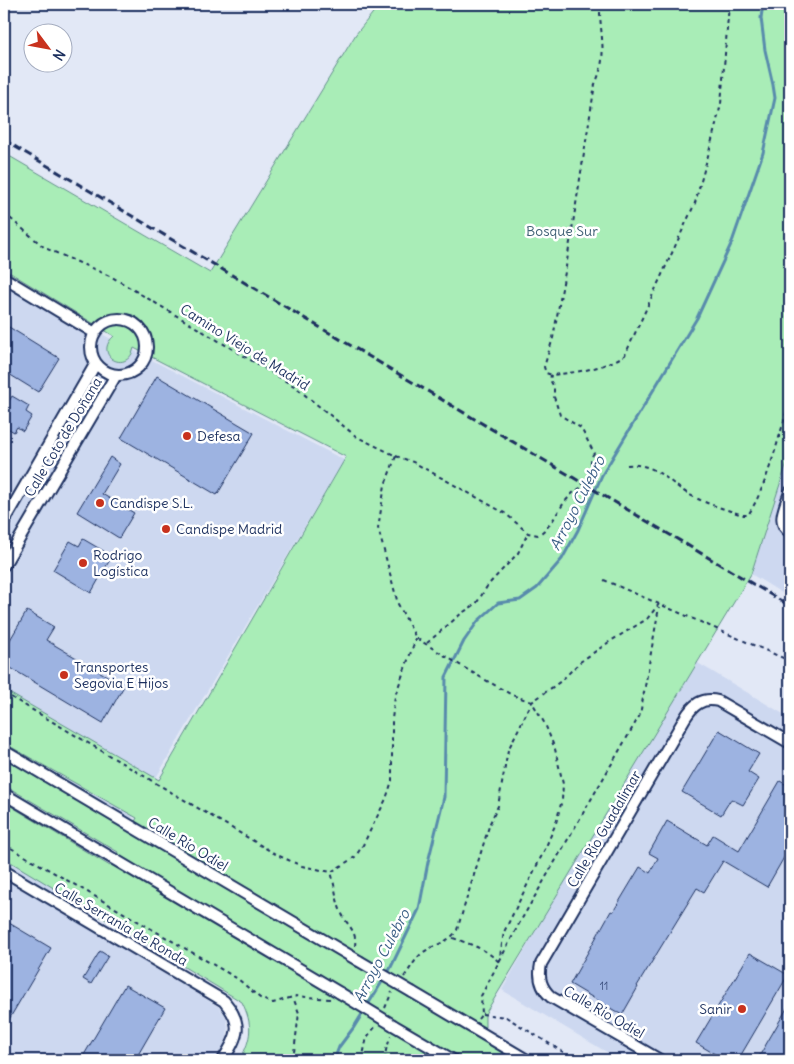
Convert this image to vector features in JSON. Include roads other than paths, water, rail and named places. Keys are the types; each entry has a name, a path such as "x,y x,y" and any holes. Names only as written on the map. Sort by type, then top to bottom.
{"street":[{"path":"4,278 95,333"},
{"path":"119,319 135,324 145,337 145,355 141,363 129,373 116,375 108,373 96,364 91,350 95,333 105,323 119,319"},
{"name":"Calle Coto de Doñana","path":"4,522 96,364"},
{"name":"Calle Coto de Doñana","path":"4,565 116,375"},
{"path":"790,492 782,517 785,529 790,532"},
{"name":"Calle Río Guadalimar","path":"540,982 539,971 541,964 691,709 706,700 723,703 790,743"},
{"name":"Calle Río Odiel","path":"4,751 527,1060"},
{"path":"4,794 454,1060"},
{"name":"Calle Serranía de Ronda","path":"4,871 224,1001 234,1013 237,1028 234,1043 223,1060"},
{"name":"Calle Río Odiel","path":"540,982 542,988 552,997 660,1060"}],"waterway":[{"name":"Arroyo Culebro","path":"334,1060 339,1047 354,1027 390,969 419,909 444,797 446,677 464,641 478,621 498,603 520,600 537,588 562,559 578,530 602,475 697,318 732,242 763,153 775,98 765,50 761,18 763,4"}],"railway":[{"path":"4,140 790,606"}],"place":[{"name":"Defesa","path":"187,436"},
{"name":"Candispe S.L.","path":"100,503"},
{"name":"Candispe Madrid","path":"166,529"},
{"name":"Rodrigo Logística","path":"83,563"},
{"name":"Transportes Segovia E Hijos","path":"64,675"},
{"name":"Sanir","path":"742,1009"}],"park label":[{"name":"Bosque Sur","path":"562,231"}]}
